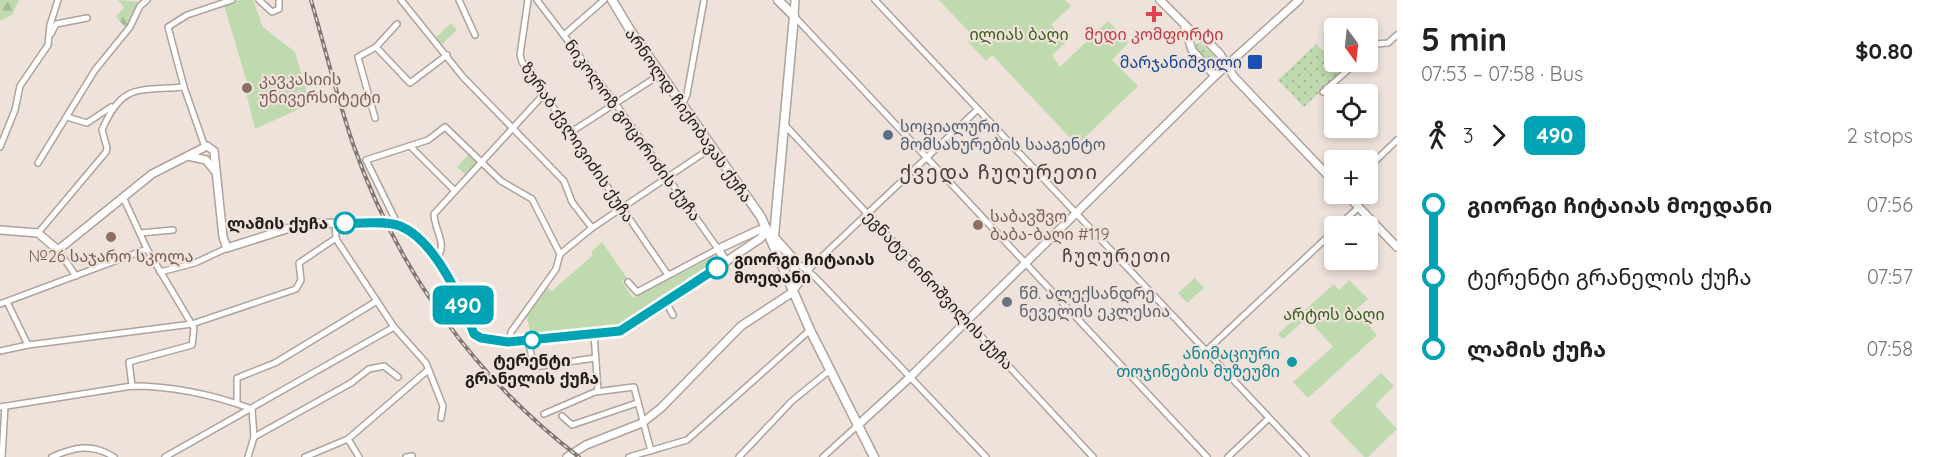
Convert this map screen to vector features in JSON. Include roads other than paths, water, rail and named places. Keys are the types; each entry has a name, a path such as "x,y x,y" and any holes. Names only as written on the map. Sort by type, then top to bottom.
{"main road":[{"name":"არნოლდ ჩიქობავას ქუჩა","path":"612,0 682,106 762,219 770,235"},
{"path":"778,0 794,16 770,235 810,330 874,457"},
{"path":"770,235 794,262 793,292"},
{"path":"781,262 786,258 794,262"}],"street":[{"path":"50,36 50,25 58,0"},
{"path":"38,163 96,70 126,32 140,6 147,0"},
{"path":"204,147 184,87 168,27 186,15 232,0"},
{"path":"259,0 272,12 279,9 279,0"},
{"path":"401,0 411,16 447,55 463,77 564,181 572,202 592,228"},
{"path":"459,0 476,35"},
{"name":"ზურაბ ქვლივიძის ქუჩა","path":"528,0 520,55 544,94 668,275"},
{"name":"ნიკოლოზ გოცირიძის ქუჩა","path":"537,0 615,103 726,262"},
{"path":"564,35 604,0"},
{"path":"682,106 687,94 704,0"},
{"path":"795,0 794,16 1207,457"},
{"path":"875,0 1306,457"},
{"path":"823,457 911,377 1215,76 1299,0"},
{"path":"1164,2 1185,26 1220,54 1234,77 1324,171"},
{"path":"0,147 15,110 20,86 44,52 56,24 87,18"},
{"path":"375,118 358,57 376,47 397,24"},
{"path":"1185,26 1192,50 1215,76"},
{"path":"1378,44 1388,44 1397,35"},
{"path":"1190,43 1192,39 1200,36"},
{"path":"376,47 410,83 447,55"},
{"path":"1323,92 1346,72"},
{"path":"571,132 661,74"},
{"path":"67,117 87,123 129,93 184,87"},
{"path":"436,259 442,242 434,223 434,214 544,94"},
{"path":"38,233 106,152 102,130 112,106"},
{"path":"567,457 586,445 642,423 661,408 741,326 793,292 807,273 978,109"},
{"name":"ეგნატე ნინოშვილის ქუჩა","path":"784,123 1093,457"},
{"path":"396,225 366,160 428,140 446,127 501,181 532,199 560,254"},
{"path":"1378,158 1397,140"},
{"path":"410,146 455,191"},
{"path":"204,147 200,152 215,171"},
{"path":"58,250 152,174 204,147 212,148 214,154 223,237 228,248"},
{"path":"508,342 511,332 556,269 560,254 592,228 711,148"},
{"path":"183,157 204,159 212,158 214,154"},
{"path":"123,197 147,249 192,324 195,333 192,345 129,362 132,386"},
{"path":"1356,204 1397,247"},
{"path":"1349,216 1359,207"},
{"path":"160,272 195,263 228,248 296,226 335,223 396,225 413,235 436,259 462,303 474,334 481,338 508,342 625,329 770,235"},
{"path":"335,223 336,238 404,342 420,354 443,406 441,418"},
{"path":"0,230 38,233 58,250 76,276"},
{"path":"140,233 173,230"},
{"path":"628,282 637,292 759,230 770,235"},
{"path":"0,351 28,345 192,324 296,289 301,280 299,263 336,238"},
{"path":"1205,352 1324,240"},
{"path":"28,345 2,303 147,249"},
{"path":"794,262 815,277 986,457"},
{"path":"237,404 237,378 275,363 377,301"},
{"path":"666,302 673,315"},
{"path":"165,457 394,327"},
{"path":"629,457 687,440 788,347 810,330"},
{"path":"594,334 598,391"},
{"path":"528,340 534,367 595,358"},
{"path":"254,437 351,383 369,369 384,366 398,377"},
{"path":"306,457 348,439 428,370"},
{"path":"739,457 792,401 830,370"},
{"path":"2,457 2,407 132,386 179,390 252,409"},
{"path":"544,414 598,391 634,387 651,451"},
{"path":"562,416 572,425 638,403"},
{"path":"248,457 254,437 252,409"},
{"path":"1228,457 1269,418"},
{"path":"348,439 359,457"},
{"path":"52,457 81,446 103,451 114,457"}],"railway":[{"path":"311,0 353,144 371,190 416,277 473,356 541,426 579,457"}],"place":[{"name":"მედი კომფორტი","path":"1154,14"},
{"name":"მარჯანიშვილი","path":"1255,62"},
{"name":"კავკასიის უნივერსიტეტი","path":"247,88"},
{"name":"სოციალური მომსახურების სააგენტო","path":"888,135"},
{"name":"ლამის ქუჩა","path":"345,223"},
{"name":"საბავშვო ბაბა-ბაღი #119","path":"978,225"},
{"name":"№26 საჯარო სკოლა","path":"111,237"},
{"name":"გიორგი ჩიტაიას მოედანი","path":"717,268"},
{"name":"წმ. ალექსანდრე ნეველის ეკლესია","path":"1007,302"},
{"name":"ტერენტი გრანელის ქუჩა","path":"532,340"},
{"name":"ანიმაციური თოჯინების მუზეუმი","path":"1292,362"}],"district":[{"name":"ქვედა ჩუღურეთი","path":"999,172"},
{"name":"ჩუღურეთი","path":"1117,256"}],"park label":[{"name":"ილიას ბაღი","path":"1019,34"},
{"name":"არტოს ბაღი","path":"1334,314"}]}
